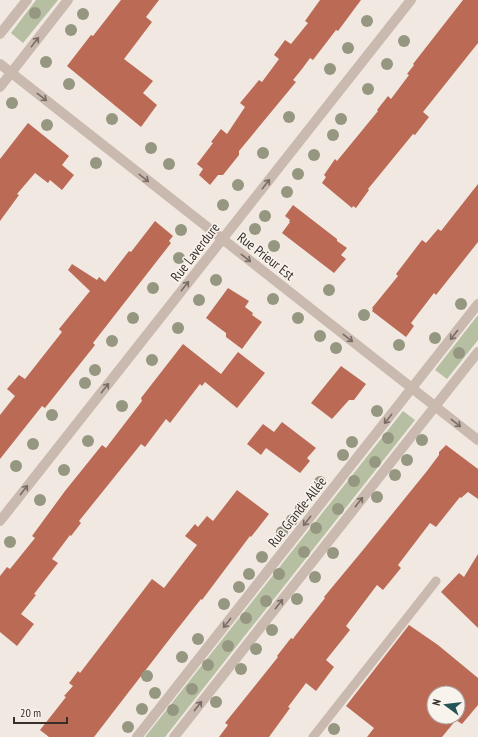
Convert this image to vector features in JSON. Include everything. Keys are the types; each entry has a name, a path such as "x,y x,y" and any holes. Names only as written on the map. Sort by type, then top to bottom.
{"street":[{"path":"0,34 27,0"},
{"path":"0,87 68,0"},
{"name":"Rue Laverdure","path":"0,521 412,0"},
{"name":"Rue Prieur Est","path":"0,64 478,440"},
{"name":"Rue Grande-Allée","path":"137,737 478,304"},
{"path":"174,737 478,352"}],"lane":[{"path":"313,737 436,581"}],"green space":[{"path":"36,0 58,0 23,43 11,33"},
{"path":"478,315 478,340 447,379 435,370"},
{"path":"403,411 415,420 165,737 145,737"}],"building":[{"path":"121,0 159,0 146,17 152,22 124,59 153,81 143,93 157,105 141,127 67,66"},
{"path":"320,0 361,0 338,31 336,30 313,60 310,58 293,80 296,82 239,151 239,155 223,175 218,175 210,185 199,175 203,169 197,164 213,143 211,142 221,129 227,134 245,107 240,103 259,80 262,82 279,59 274,55 285,40 291,44 308,23 305,21"},
{"path":"463,0 478,0 478,43 423,112 429,117 415,135 413,134 368,189 369,190 356,208 353,206 352,208 322,183 326,177 324,175 335,159 337,161 378,111 377,110 388,96 391,99 409,75 407,74 414,65 413,64"},
{"path":"28,123 69,156 62,165 74,175 62,190 50,180 48,183 35,173 17,194 19,195 0,221 0,159"},
{"path":"478,184 478,242 436,295 434,293 411,323 414,326 406,337 372,311 372,308 398,276 396,274 422,240 426,243 438,229 441,231"},
{"path":"293,205 347,248 341,255 346,259 334,273 282,233 290,222 290,220 285,216"},
{"path":"155,221 173,236 169,241 171,243 93,343 95,345 45,408 42,406 0,459 0,415 15,396 7,389 19,375 25,379 62,332 59,329 90,291 68,270 72,264 97,280 99,277 105,282"},
{"path":"228,288 249,301 245,307 253,313 252,315 262,322 242,349 226,337 226,333 206,318"},
{"path":"183,344 221,374 238,352 265,373 237,408 205,382 202,386 200,384 170,423 166,419 145,447 141,444 79,521 81,523 52,559 58,563 34,594 36,595 21,614 34,624 17,646 0,632 0,576 7,567 10,569 35,538 32,536 65,491 102,445 106,448 142,401 141,398"},
{"path":"341,366 366,384 354,400 349,400 332,419 311,403"},
{"path":"282,422 316,448 307,458 310,461 300,473 266,448 261,455 247,444 263,424 274,432"},
{"path":"446,445 478,469 478,499 468,492 461,498 460,497 436,527 430,523 398,565 401,568 383,590 377,585 346,626 350,630 326,660 334,667 316,691 306,683 288,707 290,708 269,737 219,737 228,725 225,723 278,657 277,656 291,638 293,639 325,598 324,597 427,471 439,455 439,452"},
{"path":"237,490 269,514 251,537 250,536 202,600 201,599 94,737 49,737 40,730 66,697 64,696 73,686 69,683 78,671 80,673 152,579 164,588 197,545 185,536 195,524 198,527 207,516 213,521"},
{"path":"478,554 478,628 441,592 459,573 464,577"},
{"path":"409,625 438,645 478,678 478,705 466,719 466,685 426,685 426,725 452,725 442,737 367,737 374,728 346,706"}]}
